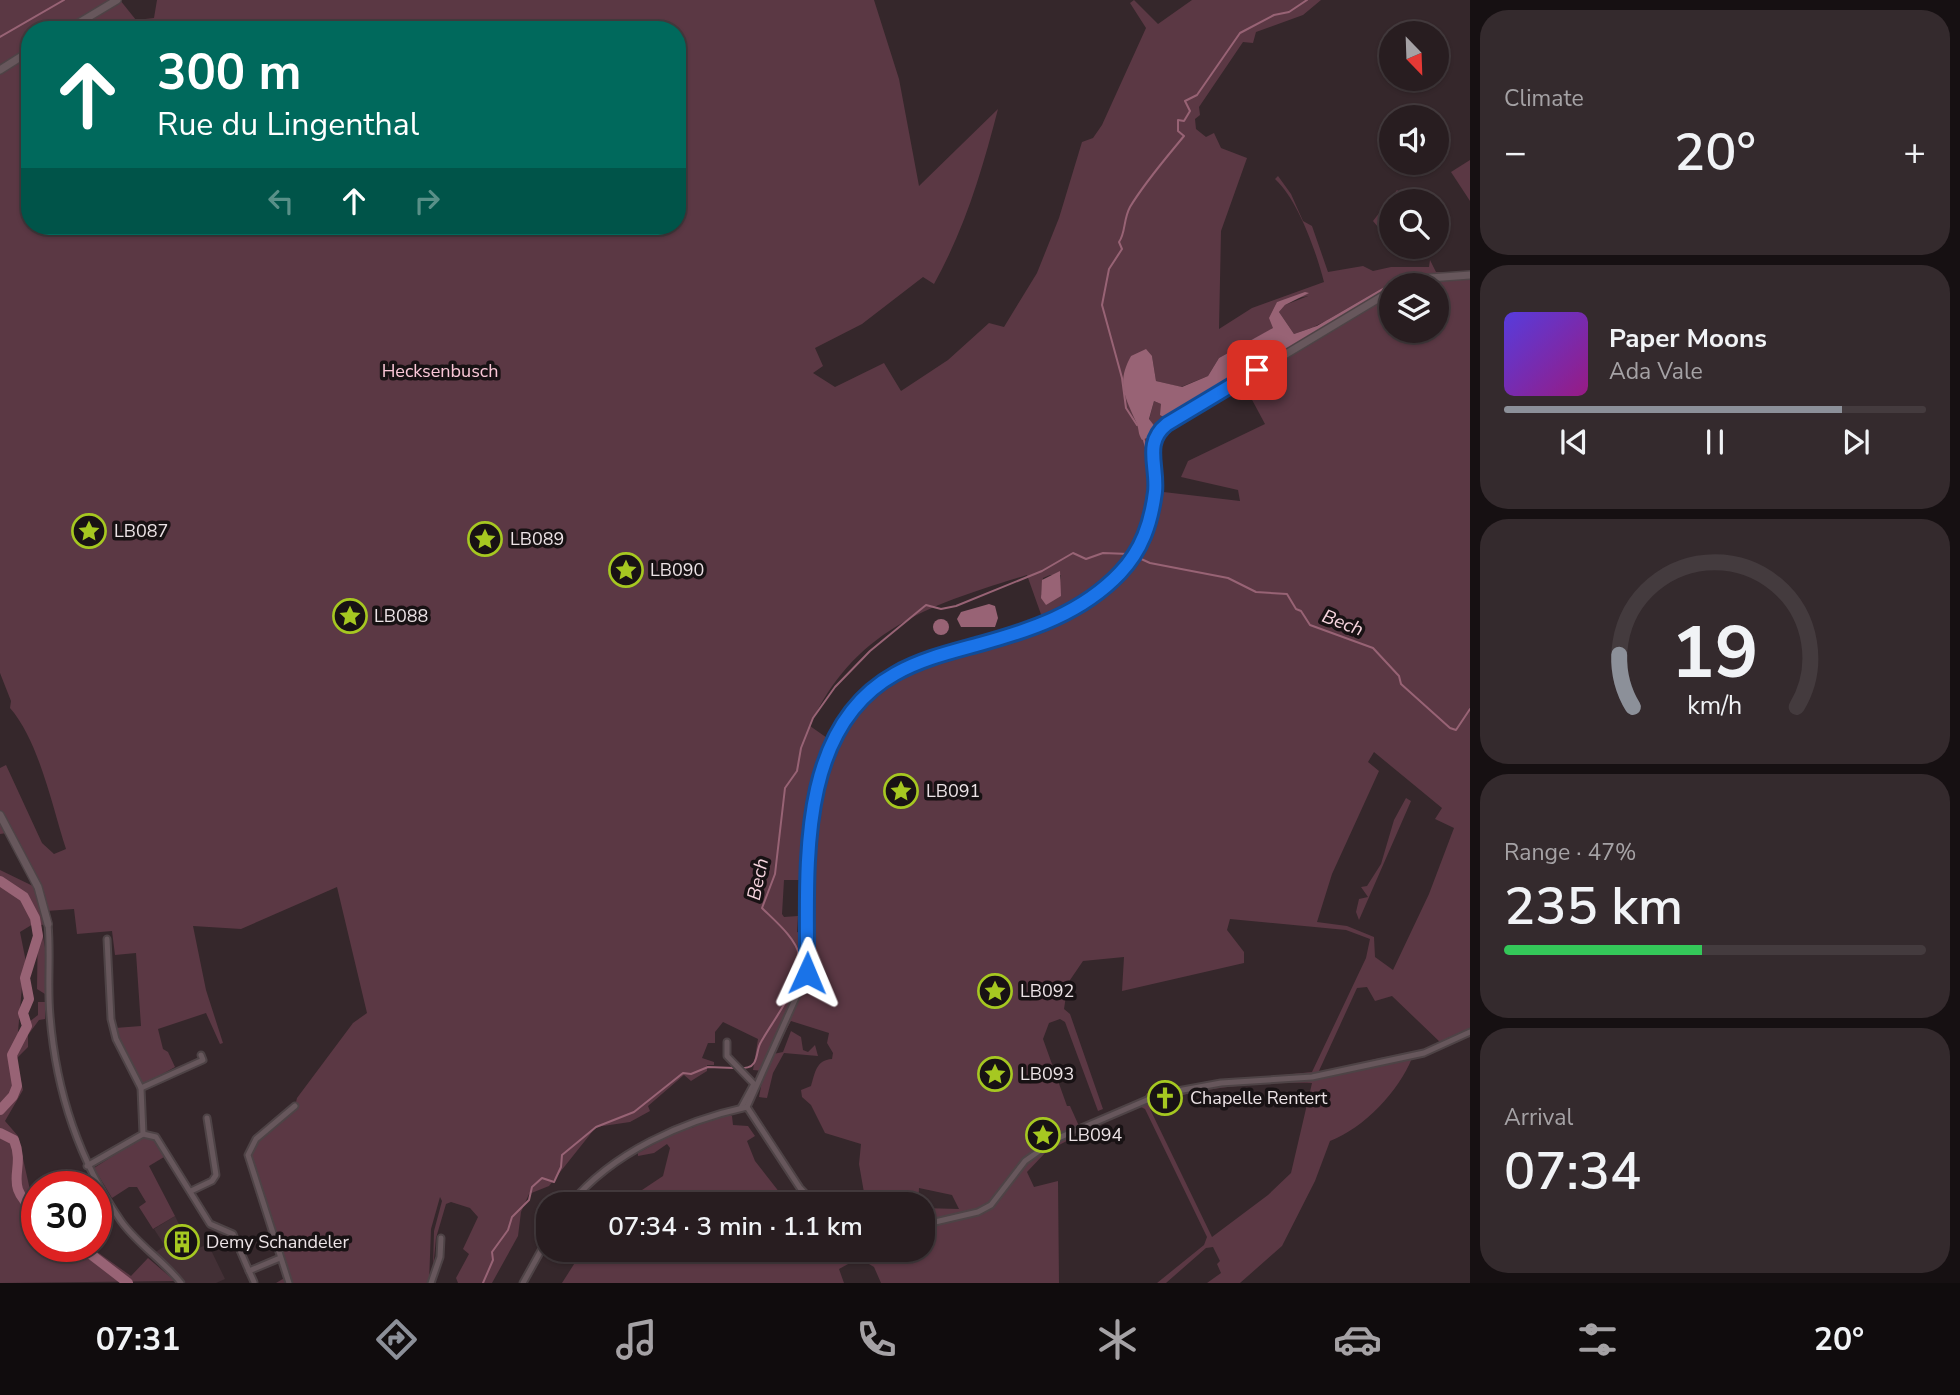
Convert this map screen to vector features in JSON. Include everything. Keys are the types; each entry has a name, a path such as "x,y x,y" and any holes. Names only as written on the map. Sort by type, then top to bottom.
{"street":[{"path":"82,21 117,0"},
{"path":"0,70 21,57"},
{"path":"1449,277 1470,275"},
{"path":"581,1192 590,1182 646,1145 705,1116 744,1107 771,1055 807,973 808,874 818,788 831,741 849,710 892,675 922,661 1044,625 1107,586 1128,565 1147,531 1155,491 1153,441 1161,429 1379,298"},
{"path":"0,815 38,887 48,924 50,1014 55,1054 63,1098 87,1167 136,1240 181,1283"},
{"path":"107,939 111,1019 116,1039 141,1088 142,1134"},
{"path":"935,1223 960,1218 985,1209 1026,1161 1056,1139 1177,1089 1312,1077 1424,1053 1470,1032"},
{"path":"726,1042 727,1056 754,1084"},
{"path":"141,1088 203,1060 201,1055"},
{"path":"744,1107 771,1055"},
{"path":"289,1283 248,1155 257,1139 295,1106"},
{"path":"744,1107 804,1192"},
{"path":"191,1191 212,1181 216,1175 207,1118"},
{"path":"87,1167 142,1134 156,1137 210,1224 233,1234 254,1282"},
{"path":"431,1283 440,1256 441,1238"},
{"path":"249,1271 280,1258"},
{"path":"523,1283 536,1260"}],"shaded area":[{"path":"1379,290 1379,295 1169,420 1160,415 1161,404 1154,401 1149,419 1156,428 1149,437 1142,440 1124,390 1124,374 1131,356 1146,349 1152,356 1156,381 1182,387 1208,376 1219,358 1273,328 1269,318 1277,302 1309,293 1285,305 1279,312 1294,334 1317,326"},
{"path":"1060,571 1061,596 1046,605 1041,598 1042,580"},
{"path":"989,604 995,606 998,618 995,627 961,627 957,619 961,612"},
{"path":"941,619 947,621 947,633 941,635 935,633 933,627 935,621"},
{"name":"Demy Schandeler","path":"175,1216 192,1251 208,1244 225,1279 216,1283 186,1283 154,1253 165,1246 154,1229"}],"green space":[{"name":"Hecksenbusch","path":"0,0 120,0 136,20 154,18 157,0 874,0 899,79 919,186 998,109 972,199 934,284 923,277 862,324 815,348 823,366 813,373 835,387 884,363 901,391 948,360 989,323 1004,327 1037,273 1059,218 1082,142 1093,138 1102,125 1146,28 1130,3 1134,0 1158,24 1192,0 1321,0 1303,15 1256,32 1253,43 1243,42 1199,107 1200,115 1195,119 1196,129 1206,137 1214,133 1221,148 1247,158 1221,231 1219,329 1252,308 1324,282 1299,213 1275,179 1278,176 1291,194 1303,221 1312,226 1328,272 1363,266 1373,271 1391,267 1429,267 1430,260 1436,272 1470,272 1470,1035 1412,1058 1398,1083 1379,1107 1355,1127 1330,1141 1315,1181 1282,1246 1240,1283 1207,1283 1221,1273 1217,1264 1220,1261 1213,1247 1206,1248 1166,1283 1157,1283 1204,1245 1207,1237 1145,1109 1139,1106 1074,1131 1076,1136 1046,1152 1027,1172 1034,1187 1058,1181 1059,1283 881,1283 874,1267 866,1262 935,1262 935,1208 959,1209 952,1195 919,1188 919,1192 864,1192 859,1164 861,1144 825,1133 811,1105 802,1097 801,1090 811,1086 819,1065 832,1059 833,1053 827,1043 829,1033 791,1021 773,1054 783,1052 791,1031 801,1037 803,1050 808,1052 815,1045 818,1056 784,1053 773,1073 767,1098 759,1097 764,1071 753,1070 758,1039 723,1022 715,1032 715,1043 708,1043 702,1058 714,1062 714,1065 707,1065 707,1071 691,1081 684,1075 648,1106 650,1111 630,1122 596,1127 549,1186 529,1194 521,1212 518,1236 492,1283 458,1283 456,1278 469,1254 463,1249 478,1217 470,1208 451,1202 446,1204 436,1238 433,1269 434,1231 442,1201 440,1197 431,1229 429,1283 276,1283 286,1277 248,1155 251,1146 295,1106 297,1098 353,1023 367,1013 337,887 241,929 193,926 206,990 223,1043 220,1044 206,1013 158,1029 163,1049 168,1052 175,1067 143,1085 115,1028 141,1026 136,953 115,955 112,931 77,934 74,909 46,911 48,924 41,925 47,959 45,994 37,989 38,921 20,932 27,967 23,975 18,1032 28,1027 29,1022 38,1015 38,1002 45,1002 45,1019 39,1020 28,1035 28,1047 16,1059 23,1090 5,1121 18,1136 26,1171 21,1171 21,1262 111,1262 131,1276 148,1258 175,1281 0,1283 0,870 35,887 7,833 0,834 0,768 6,765 42,843 54,854 66,849 37,756 10,708 11,701 0,673","holes":["1308,296 1285,305 1279,312 1294,334 1313,328 1161,404 1154,401 1149,420 1149,437 1144,438 1124,392 1131,356 1152,356 1156,381 1181,387 1208,376 1219,358 1274,328 1277,302","1243,383 1265,424 1188,461 1181,477 1238,490 1240,501 1155,491 1156,436","1027,575 1043,620 911,664 913,660 900,667 875,683 853,703 836,726 830,740 810,726 828,693 849,665 873,643 928,610","1061,575 1059,588 1041,595 1043,578","1374,752 1442,808 1435,819 1454,828 1429,894 1393,970 1375,957 1374,937 1347,926 1317,922 1332,874 1379,771 1368,762","807,875 807,935 797,932 798,916 784,917 782,914 784,880 801,880","1230,919 1346,930 1370,939 1366,958 1312,1072 1221,1081 1147,1093 1144,1098 1079,1126 1070,1106 1067,1106 1043,1039 1049,1023 1060,1019 1065,1022 1098,1111 1103,1109 1070,1014 1064,1009 1068,983 1083,961 1124,957 1122,991 1244,963 1244,952 1227,930","1367,987 1375,1001 1392,996 1441,1043 1423,1051 1318,1073 1357,988","1275,1083 1312,1083 1291,1173 1268,1195 1212,1237 1150,1109 1164,1101 1205,1090"]},
{"path":"1470,160 1470,201 1451,172"},
{"path":"1379,213 1379,228 1373,221"},
{"path":"1406,798 1411,801 1359,920 1356,912 1359,899 1368,897 1361,887 1367,886 1381,864 1394,820"},
{"path":"727,1113 732,1116 733,1125 748,1126 755,1136 747,1141 755,1161 779,1192 639,1192 663,1176 670,1148 667,1144 654,1153 638,1156 638,1153 689,1125 692,1128 707,1119"},
{"path":"144,1136 153,1138 164,1157 149,1166 175,1216 153,1229 139,1207 146,1202 137,1187 129,1187 112,1198 112,1171 96,1171 94,1168"},
{"path":"575,1262 852,1262 839,1269 844,1283 562,1283"}],"waterway":[{"path":"28,21 64,0"},
{"path":"1137,425 1126,408 1122,378 1102,305 1109,269 1122,249 1119,242 1128,212 1149,179 1184,136 1178,131 1178,120 1184,121 1190,111 1185,101 1197,95 1240,33 1274,15 1289,12 1307,0"},
{"path":"0,37 21,25"},
{"path":"1143,437 1152,468"},
{"path":"1148,517 1153,481"},
{"name":"Bech","path":"740,1068 750,1067 754,1063 760,1044 793,988 800,965 794,942 762,908 775,874 785,788 797,771 801,748 813,718 835,687 870,651 926,605 941,609 956,606 1042,571 1073,553 1086,559 1103,553 1129,554"},
{"name":"Bech","path":"1139,558 1150,563 1228,578 1256,592 1287,594 1310,625 1373,648 1399,676 1401,684 1450,728 1456,730 1470,709"},
{"path":"0,881 24,897 35,918 38,936 25,978 29,999 23,1013 27,1026 12,1055 17,1086 13,1096 0,1110"},
{"name":"Bech","path":"483,1283 493,1260 492,1252 508,1230 512,1217 529,1200 532,1187 542,1178 554,1182 561,1167 562,1155 596,1127 634,1112 683,1073 691,1074 708,1067 734,1068"},
{"path":"0,1133 14,1140 18,1161 17,1185 21,1195"},
{"path":"101,1262 128,1283"}],"place":[{"name":"LB087","path":"89,531"},
{"name":"LB089","path":"485,539"},
{"name":"LB090","path":"626,570"},
{"name":"LB088","path":"350,616"},
{"name":"LB091","path":"901,791"},
{"name":"LB092","path":"995,991"},
{"name":"LB093","path":"995,1074"},
{"name":"Chapelle Rentert","path":"1165,1098"},
{"name":"LB094","path":"1043,1135"},
{"name":"Demy Schandeler","path":"182,1242"}],"route":[{"path":"807,973 808,855 818,788 836,729 849,710 872,689 910,666 1044,625 1107,586 1128,565 1147,531 1155,491 1156,474 1152,451 1156,436 1167,424 1257,370"}]}
